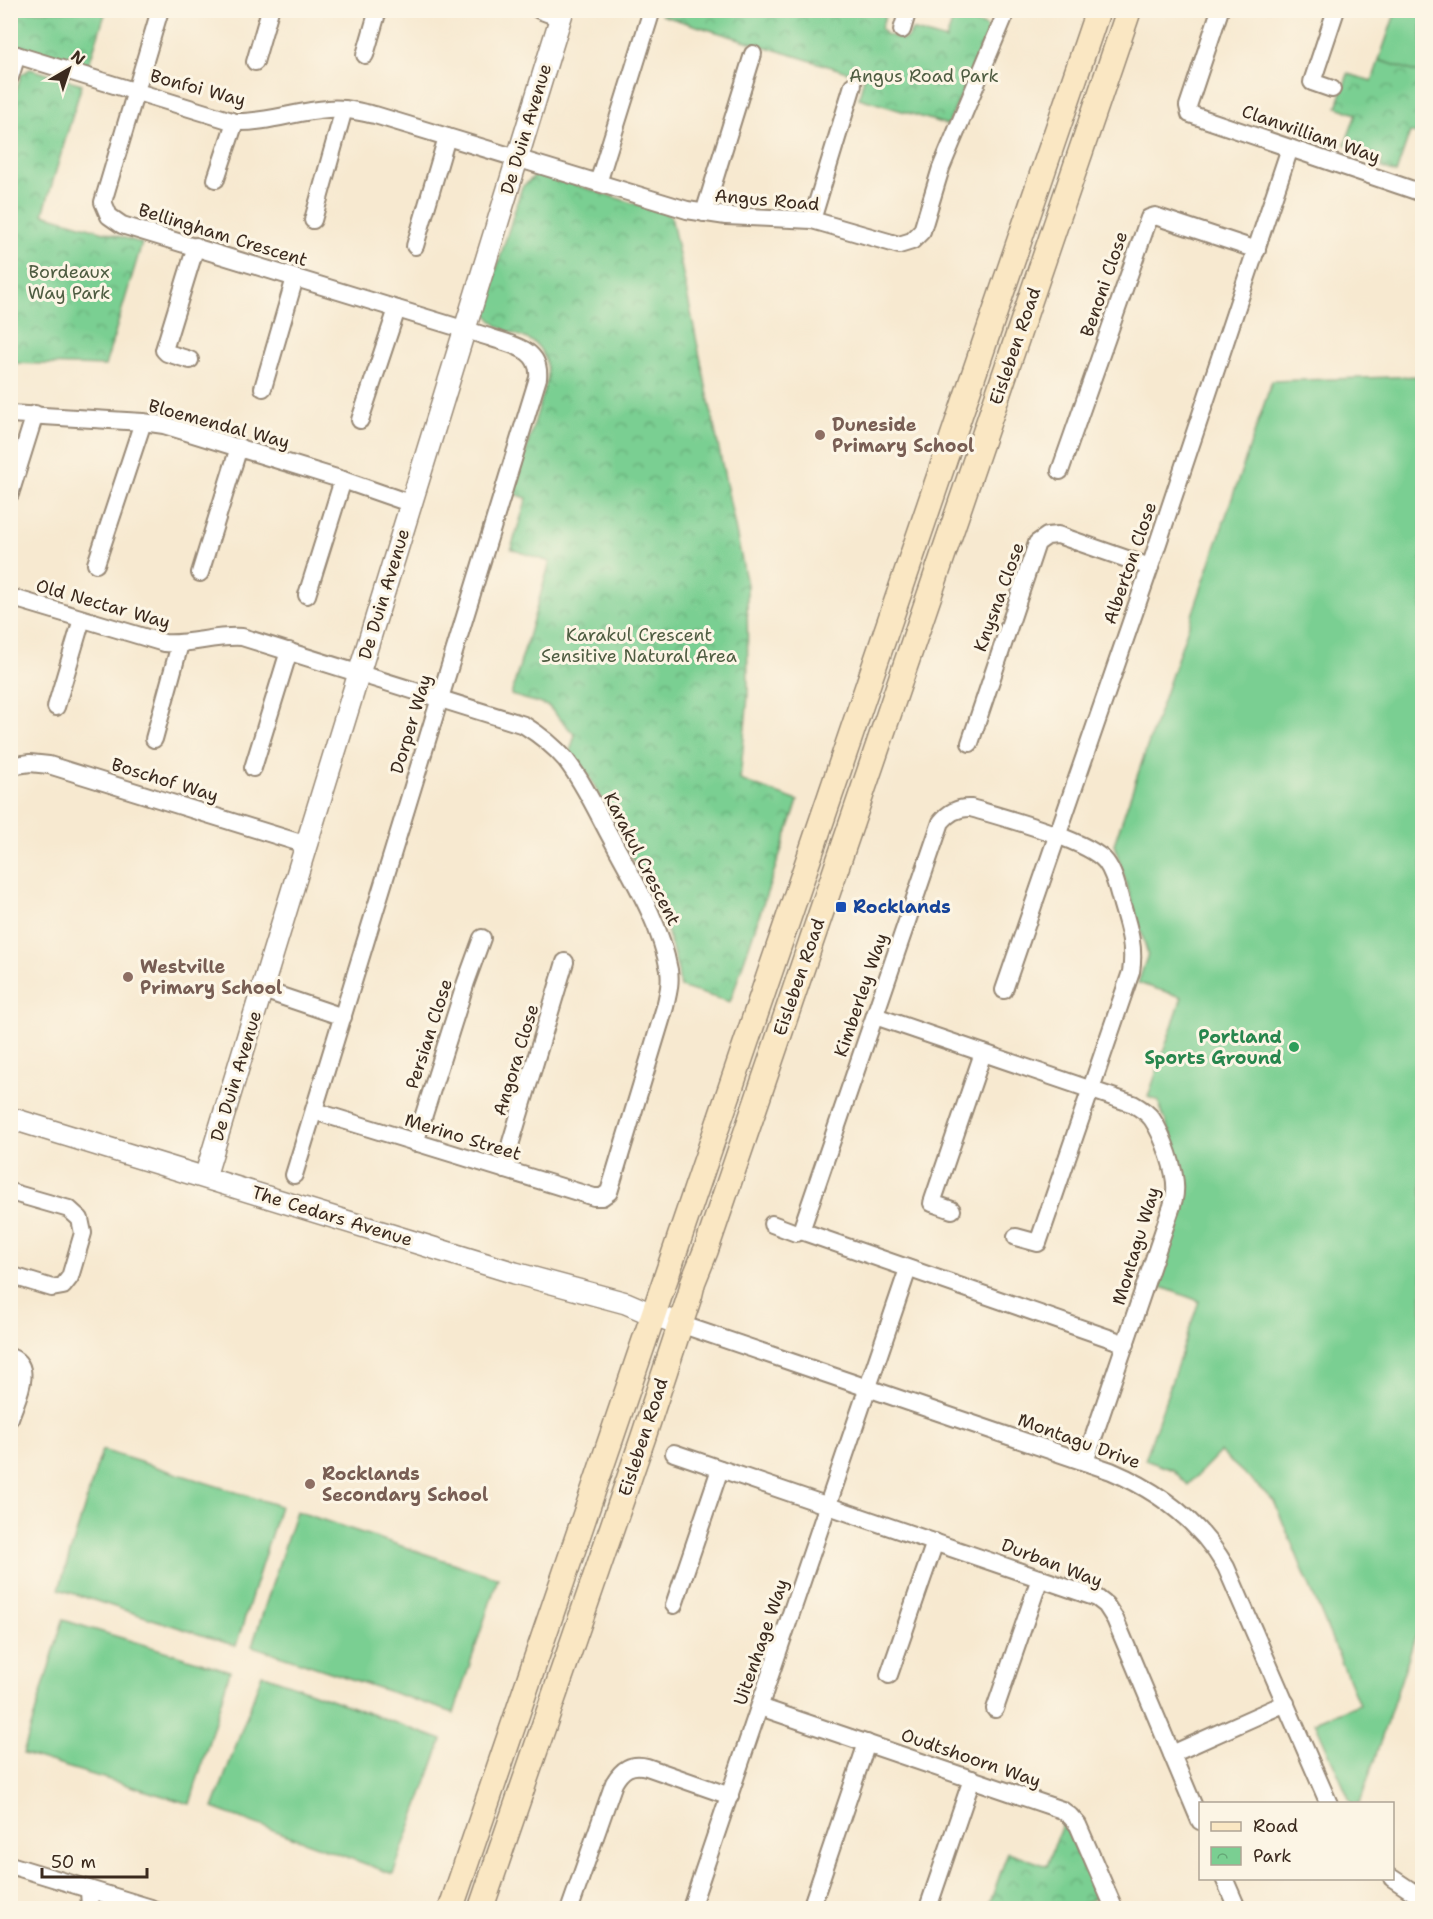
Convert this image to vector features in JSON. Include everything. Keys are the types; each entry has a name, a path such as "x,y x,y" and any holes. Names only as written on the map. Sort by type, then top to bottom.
{"main road":[{"name":"Eisleben Road","path":"451,1908 1098,10"},
{"name":"Eisleben Road","path":"481,1908 644,1438 693,1282 1129,10"}],"street":[{"name":"Bellingham Crescent","path":"160,10 103,202 109,216 122,225 465,331"},
{"path":"255,62 270,10"},
{"path":"365,55 378,10"},
{"path":"539,10 561,14"},
{"path":"598,183 652,10"},
{"path":"902,30 908,10"},
{"name":"Angus Road","path":"517,158 687,210 812,220 892,244 906,244 922,231 941,168 1007,10"},
{"name":"Clanwilliam Way","path":"1220,10 1188,111 1194,116 1422,193"},
{"path":"1332,89 1312,82 1336,10"},
{"name":"De Duin Avenue","path":"205,1177 561,14"},
{"name":"Bonfoi Way","path":"14,54 235,122 257,122 328,109 344,109 375,115 517,158"},
{"path":"10,77 14,54"},
{"path":"704,213 753,54"},
{"path":"812,220 853,85"},
{"path":"313,220 344,109"},
{"path":"216,179 235,122"},
{"path":"415,246 447,137"},
{"name":"Alberton Close","path":"1004,990 1150,567 1290,148"},
{"name":"Benoni Close","path":"1060,471 1146,222 1155,216 1257,250"},
{"path":"190,360 164,350 196,246"},
{"path":"263,387 295,278"},
{"path":"360,420 397,309"},
{"name":"Dorper Way","path":"294,1175 539,370 534,356 528,351 465,331"},
{"name":"Bloemendal Way","path":"10,414 164,425 343,480 412,504"},
{"path":"10,494 35,414"},
{"path":"96,564 142,422"},
{"path":"200,573 239,447"},
{"path":"306,595 343,480"},
{"name":"Knysna Close","path":"970,742 1037,543 1047,536 1058,535 1150,567"},
{"name":"Old Nectar Way","path":"10,597 156,642 180,645 225,636 242,637 359,673"},
{"path":"56,707 82,619"},
{"path":"154,739 180,645"},
{"path":"253,768 289,651"},
{"name":"Karakul Crescent","path":"359,673 524,725 542,736 566,760 582,784 646,903 659,933 670,982 665,1006 609,1192 602,1197"},
{"name":"Boschof Way","path":"10,766 30,763 50,765 307,845"},
{"name":"Kimberley Way","path":"801,1232 941,822 945,816 956,809 971,808 1058,837"},
{"path":"1016,1237 1038,1243 1131,972 1133,956 1132,941 1110,867 1100,855 1090,848 1058,837"},
{"name":"Persian Close","path":"415,1143 482,938"},
{"name":"Angora Close","path":"505,1170 565,962"},
{"path":"263,990 343,1017"},
{"name":"Montagu Way","path":"875,1016 1133,1104 1142,1108 1151,1117 1159,1132 1173,1171 1175,1193 1085,1462"},
{"path":"952,1210 932,1203 983,1053"},
{"name":"Merino Street","path":"314,1111 594,1197 602,1197"},
{"name":"The Cedars Avenue","path":"10,1118 515,1273 626,1303 680,1324"},
{"path":"10,1192 69,1209 80,1219 83,1233 70,1277 63,1286 52,1288 10,1275"},
{"path":"771,1224 796,1233 801,1232 1126,1344"},
{"name":"Uitenhage Way","path":"691,1908 908,1269"},
{"name":"Montagu Drive","path":"680,1324 1130,1478 1155,1493 1183,1515 1204,1536 1226,1567 1329,1802"},
{"path":"10,1357 21,1364 23,1379 10,1418"},
{"name":"Durban Way","path":"674,1453 1092,1595 1101,1601 1111,1612 1199,1819"},
{"path":"674,1605 720,1469"},
{"path":"890,1675 935,1542"},
{"path":"995,1708 1040,1578"},
{"path":"1172,1754 1286,1703"},
{"name":"Oudtshoorn Way","path":"760,1707 1054,1806 1070,1815 1078,1825 1114,1908"},
{"path":"811,1908 867,1743"},
{"path":"570,1908 614,1783 628,1767 639,1764 730,1796"},
{"path":"927,1908 972,1779"},
{"path":"10,1865 151,1908"},
{"path":"1394,1879 1422,1898"},
{"path":"1225,1880 1237,1908"},
{"path":"89,1890 90,1908"}],"green space":[{"name":"Angus Road Park","path":"664,10 849,10 860,14 862,11 887,11 881,28 885,34 903,40 912,30 946,40 954,16 986,26 988,31 948,125 859,98 864,77 661,15"},
{"path":"19,11 106,11 88,67 11,43"},
{"path":"1396,11 1422,11 1422,136 1410,132 1396,173 1382,168 1381,157 1345,145 1356,114 1337,107 1348,74 1372,81"},
{"path":"1396,11 1422,11 1422,74 1379,60"},
{"name":"Bordeaux Way Park","path":"30,69 82,84 43,214 142,243 105,366 11,363 11,107 21,75"},
{"name":"Karakul Crescent Sensitive Natural Area","path":"538,173 671,216 747,585 748,696 740,780 798,801 730,1002 680,987 664,918 587,772 570,751 575,735 548,706 511,695 550,562 511,549 527,498 513,494 548,377 545,360 539,348 531,341 492,321 484,309 522,187"},
{"name":"Portland Sports Ground","path":"1422,376 1422,1617 1360,1802 1351,1802 1315,1722 1359,1704 1274,1501 1220,1452 1188,1485 1173,1470 1145,1460 1199,1301 1156,1285 1189,1185 1158,1101 1148,1097 1182,997 1138,983 1148,954 1114,844 1272,381"},
{"path":"102,1450 280,1506 236,1646 59,1589"},
{"path":"296,1511 498,1578 454,1713 252,1646"},
{"path":"63,1620 230,1671 190,1804 23,1754"},
{"path":"262,1674 442,1740 393,1874 213,1808"},
{"path":"1062,1824 1069,1834 1097,1898 1070,1908 988,1908 1008,1852 1047,1866"}],"place":[{"name":"Duneside Primary School","path":"820,435"},
{"name":"Rocklands","path":"841,907"},
{"name":"Westville Primary School","path":"128,977"},
{"name":"Portland Sports Ground","path":"1294,1047"},
{"name":"Rocklands Secondary School","path":"310,1484"}]}
